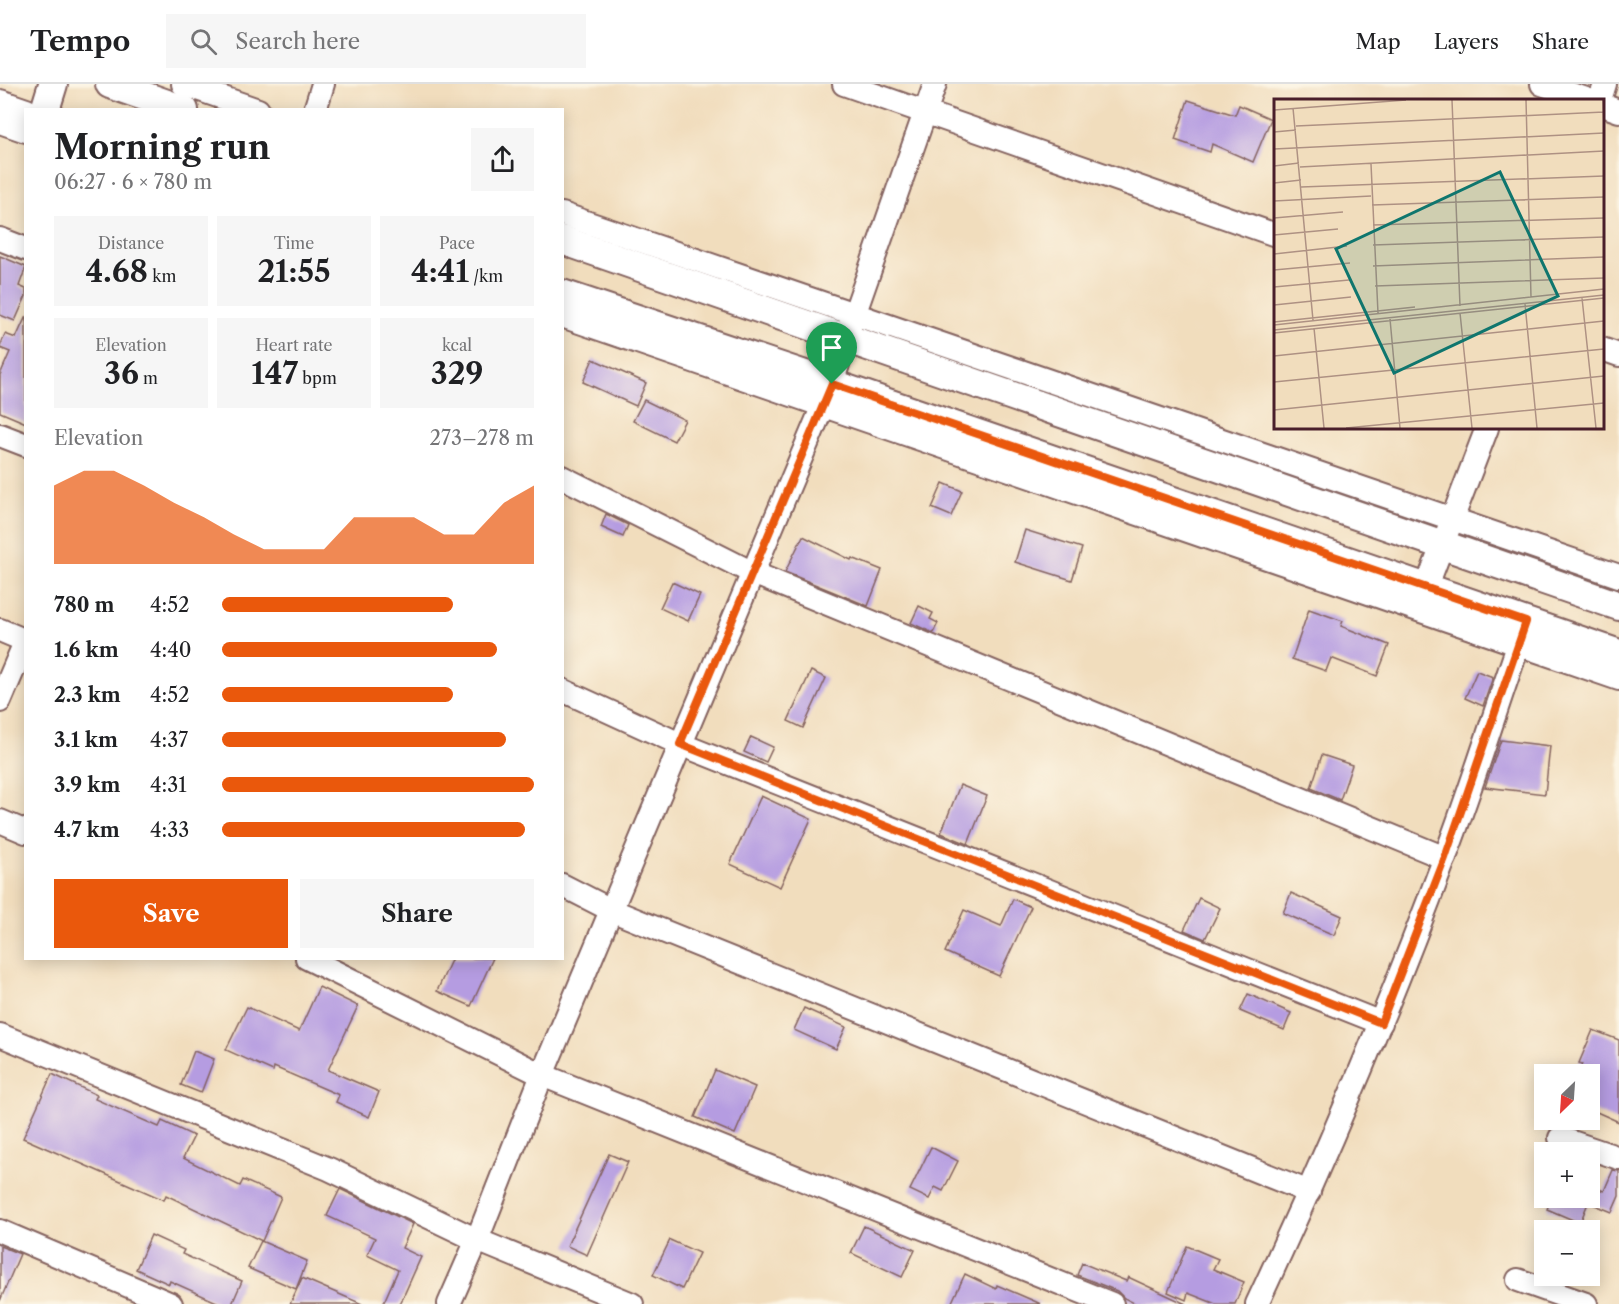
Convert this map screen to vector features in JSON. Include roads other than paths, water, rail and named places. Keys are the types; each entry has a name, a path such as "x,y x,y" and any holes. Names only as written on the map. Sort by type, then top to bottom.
{"main road":[{"path":"46,108 52,84"},
{"path":"110,84 178,108"},
{"path":"0,104 24,112"},
{"path":"564,241 850,326 1447,531 1619,606"},
{"path":"564,295 828,395 1426,588 1522,633 1619,654"}],"street":[{"path":"183,84 252,108"},
{"path":"316,108 323,84"},
{"path":"844,84 1274,235"},
{"path":"449,1304 680,744 828,395 935,84"},
{"path":"1542,84 1586,99"},
{"path":"1600,99 1605,84"},
{"path":"1604,106 1619,111"},
{"path":"0,122 24,130"},
{"path":"564,215 850,326"},
{"path":"0,238 24,248"},
{"path":"564,317 828,395 1522,633 1619,679"},
{"path":"1604,350 1619,355"},
{"path":"1426,588 1487,429"},
{"path":"0,435 24,444"},
{"path":"564,478 753,573 1445,858"},
{"path":"1447,531 1619,576"},
{"path":"0,630 24,640"},
{"path":"1257,1304 1309,1192 1381,1023 1445,858 1522,633"},
{"path":"0,701 24,642"},
{"path":"564,691 680,744 1381,1023"},
{"path":"0,821 24,831"},
{"path":"564,886 611,910 1309,1192"},
{"path":"311,960 542,1075 1112,1304"},
{"path":"0,1035 329,1169 477,1240 632,1304"},
{"path":"1560,1138 1619,1158"},
{"path":"0,1231 171,1304"},
{"path":"1518,1280 1586,1304"}]}
